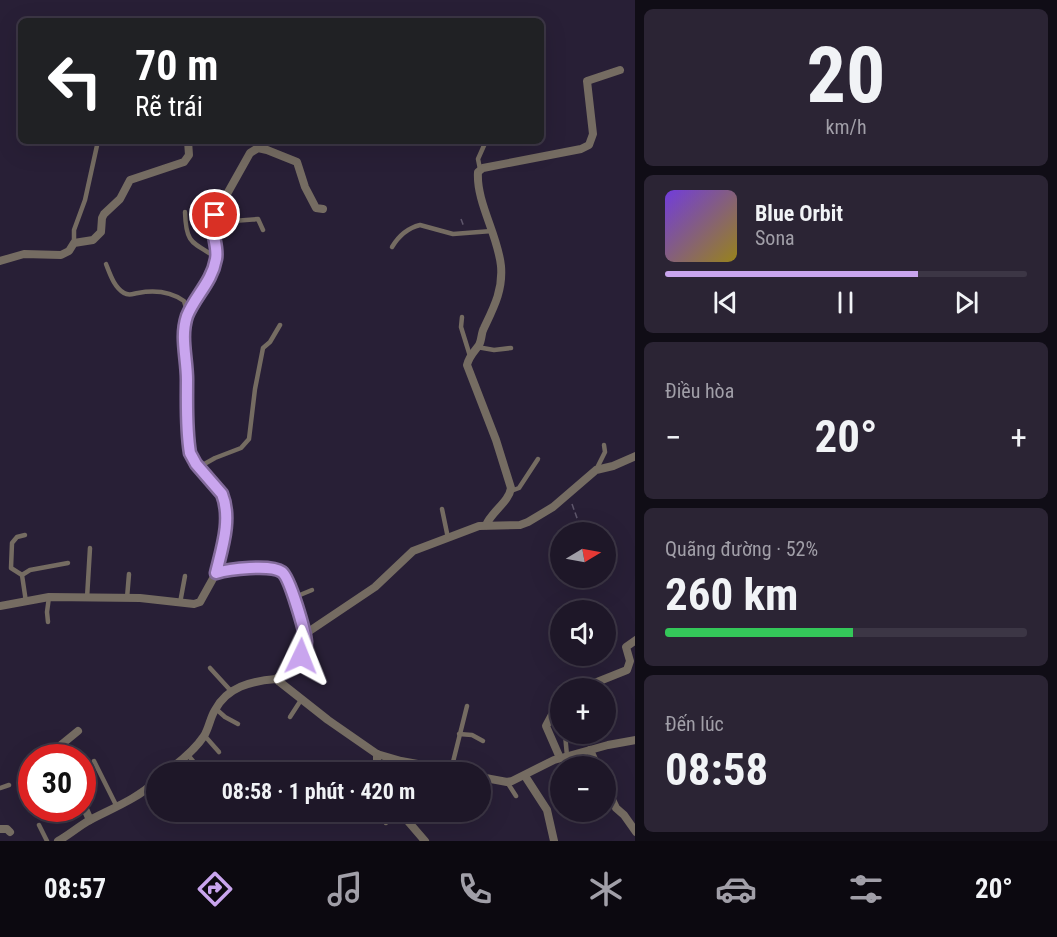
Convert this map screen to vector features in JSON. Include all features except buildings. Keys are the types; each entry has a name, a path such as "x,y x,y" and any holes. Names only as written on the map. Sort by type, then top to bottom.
{"street":[{"path":"486,525 511,491 496,440 468,368 470,356 477,347 493,311 500,288 501,265 480,188 480,170 581,149 589,145 593,134 587,81 621,70"},
{"path":"0,261 24,254 61,255 69,251 74,243 88,242 98,236 101,232 104,214 120,200 130,180 184,162 189,155 188,144"},
{"path":"0,606 49,597 127,598 194,604 200,602 216,573 225,532 224,500 222,494 192,458 189,447 184,349 185,324 188,314 208,283 217,258 218,249 213,219 252,145 297,162 311,202 316,208 323,209"},
{"path":"305,634 375,587 412,551 486,525 497,527 528,522 537,518 597,470 635,456"},
{"path":"180,762 188,756 204,735 215,708 222,699 245,684 276,679 301,656 306,645 305,634 283,572 273,568 216,573"},
{"path":"607,678 627,670 630,661 626,647 635,641"},
{"path":"276,679 301,700 376,754 406,762"},
{"path":"550,719 546,726 550,733"},
{"path":"62,744 78,731"},
{"path":"568,756 635,740"},
{"path":"590,750 593,756"},
{"path":"376,754 376,762"},
{"path":"491,779 507,782 550,764"},
{"path":"525,776 547,810 554,841"},
{"path":"96,817 146,789"},
{"path":"616,808 635,831"},
{"path":"58,841 87,822"},
{"path":"409,822 425,841"},
{"path":"0,829 7,829 10,832"}],"lane":[{"path":"74,243 74,230 85,200 96,144"},
{"path":"480,170 478,159 485,144"},
{"path":"185,212 185,230 188,237 194,244 217,258"},
{"path":"213,219 233,221 258,219 263,230"},
{"path":"392,247 396,239 420,225 453,234 492,231"},
{"path":"106,264 116,284 124,293 130,295 168,292 184,301 188,314"},
{"path":"462,317 461,327 470,356"},
{"path":"199,468 215,458 241,448 249,440 263,348 270,342 280,325"},
{"path":"477,347 494,350 511,348"},
{"path":"597,470 604,454 604,445"},
{"path":"511,491 519,488 537,459"},
{"path":"442,509 448,538"},
{"path":"25,535 17,537 12,543 11,568 22,575 26,602"},
{"path":"87,598 90,548"},
{"path":"22,575 30,570 68,563"},
{"path":"127,598 129,574"},
{"path":"180,603 184,576"},
{"path":"293,597 312,590"},
{"path":"48,622 49,597"},
{"path":"210,668 231,691"},
{"path":"290,717 301,700"},
{"path":"453,762 467,706"},
{"path":"215,708 238,724"},
{"path":"204,735 219,752"},
{"path":"459,735 472,735 483,741"},
{"path":"188,756 193,762"},
{"path":"96,765 117,807"},
{"path":"507,782 516,796"},
{"path":"0,788 9,785"},
{"path":"39,825 47,841"}],"path":[{"path":"566,495 575,510 576,522"}],"route":[{"path":"215,215 212,223 218,249 216,263 208,283 196,299 185,324 184,349 190,453 222,494 224,500 225,532 216,573 257,568 273,568 283,572 305,634 306,645 301,656"}]}
